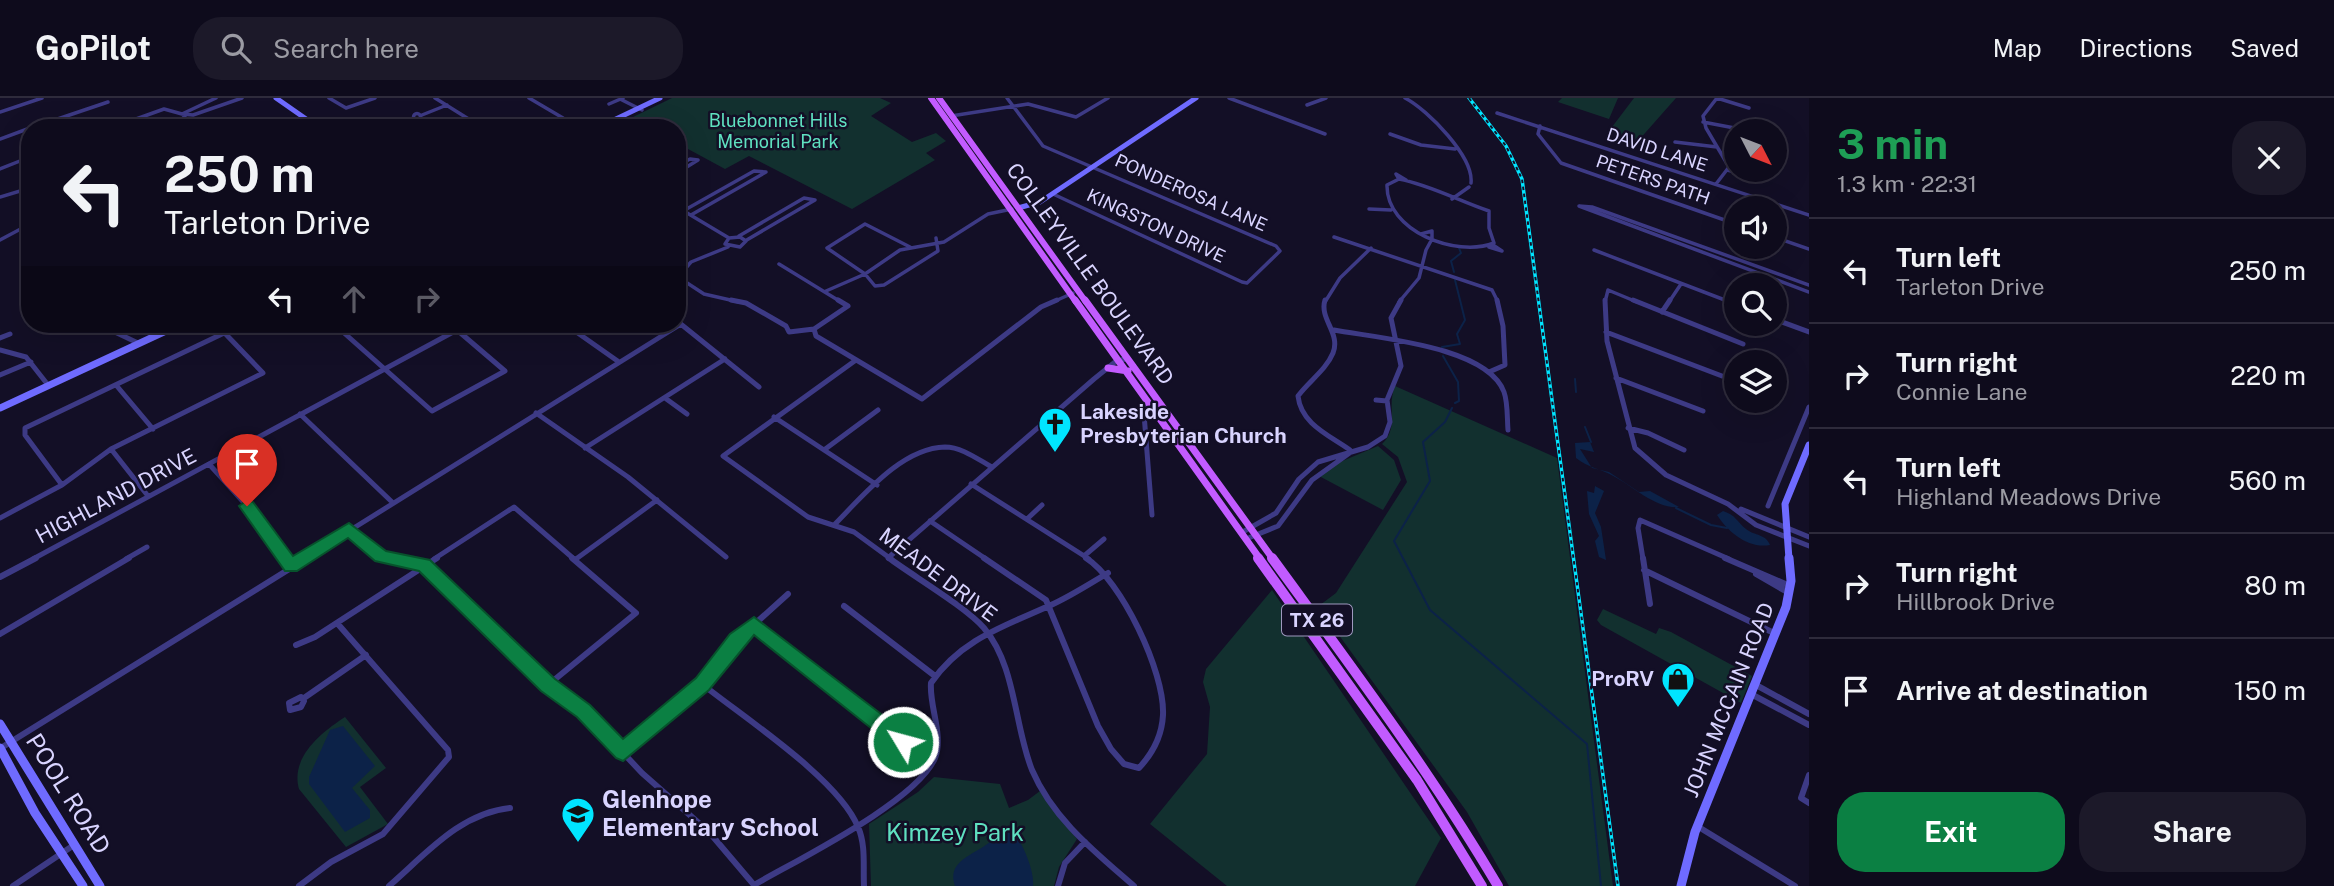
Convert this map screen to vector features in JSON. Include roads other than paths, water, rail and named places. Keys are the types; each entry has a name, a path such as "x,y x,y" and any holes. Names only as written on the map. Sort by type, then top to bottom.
{"main road":[{"path":"276,98 306,119"},
{"path":"622,119 660,98"},
{"path":"617,119 667,98"},
{"name":"COLLEYVILLE BOULEVARD","path":"931,98 975,154 1362,684 1458,818 1498,886"},
{"name":"COLLEYVILLE BOULEVARD","path":"939,98 975,154"},
{"path":"1014,208 1040,202 1196,98"},
{"path":"0,405 154,333"},
{"path":"137,342 159,333"},
{"name":"COLLEYVILLE BOULEVARD","path":"1124,359 1128,371 1148,401 1417,780 1482,886"},
{"path":"1108,368 1128,371"},
{"name":"JOHN MCCAIN ROAD","path":"1681,886 1697,826 1756,685 1790,590 1786,503 1806,459 1809,445"},
{"path":"1352,687 1362,684"},
{"name":"POOL ROAD","path":"0,724 100,886"},
{"name":"POOL ROAD","path":"0,749 35,813 83,886"}],"street":[{"path":"0,112 42,98"},
{"path":"57,119 108,102 100,98"},
{"path":"181,119 186,109 200,108 216,98"},
{"path":"136,119 164,109 183,115 242,98"},
{"path":"329,98 349,108 375,98"},
{"path":"435,98 469,119"},
{"path":"529,98 563,118"},
{"name":"PONDEROSA LANE","path":"1007,98 1039,143 1276,246 1280,253 1247,282"},
{"path":"951,116 1014,106 1041,105 1076,117 1108,98"},
{"path":"1229,98 1325,134"},
{"path":"1307,105 1326,98"},
{"path":"1405,98 1427,111 1472,173 1470,185 1452,199"},
{"path":"1724,159 1703,122 1703,116 1717,98 1749,108"},
{"path":"609,104 622,99 640,109"},
{"path":"422,115 447,105"},
{"name":"DAVID LANE","path":"1497,113 1809,215"},
{"path":"1703,122 1724,126"},
{"name":"PETERS PATH","path":"1541,126 1538,134 1561,163 1724,220"},
{"path":"0,139 21,131"},
{"path":"1390,134 1421,145 1455,149"},
{"path":"1675,142 1717,147"},
{"path":"686,161 698,160 686,167"},
{"path":"0,169 21,161"},
{"path":"754,171 766,172 687,213 754,171"},
{"path":"1716,184 1724,174"},
{"path":"1253,533 1269,521 1290,497 1310,467 1339,451 1365,450 1386,435 1390,421 1387,401 1401,364 1391,325 1393,311 1417,282 1422,256 1432,239 1432,231 1421,234 1391,210 1384,193 1387,185 1399,179 1406,180 1491,212 1488,224 1494,239 1491,246 1452,245 1432,239"},
{"path":"1,197 21,191"},
{"name":"KINGSTON DRIVE","path":"1053,194 1247,282"},
{"path":"686,267 728,247 740,247 815,200 804,198 739,236 729,238 725,242 728,247"},
{"path":"1642,228 1585,205 1579,206 1766,273"},
{"path":"826,291 865,274 910,247 937,240 944,242 988,214 1014,208"},
{"path":"1369,209 1391,210"},
{"path":"687,213 729,238"},
{"path":"910,247 865,224 827,248 865,274 875,286 884,285 938,251 937,240"},
{"path":"0,240 21,229"},
{"path":"739,236 746,241"},
{"path":"1334,237 1492,290 1501,308 1505,365 1489,372"},
{"path":"1787,242 1809,250"},
{"path":"1352,452 1305,418 1298,406 1301,390 1334,352 1334,330 1323,310 1326,295 1371,248"},
{"path":"1594,250 1724,300"},
{"path":"686,282 704,294 746,303 786,326 789,332 814,329 848,306 779,264"},
{"path":"1787,279 1809,285"},
{"path":"1787,282 1809,292"},
{"path":"1662,312 1681,284"},
{"path":"1743,344 1608,290 1605,300 1606,332 1635,448 1656,468 1728,505 1809,537"},
{"path":"814,329 816,337 922,399 1041,307 1076,292"},
{"path":"1787,324 1809,332"},
{"path":"686,328 759,387"},
{"path":"1334,330 1449,352 1489,372 1504,391 1508,430"},
{"path":"1606,332 1722,376"},
{"path":"124,333 137,342"},
{"path":"62,485 23,429 223,333"},
{"path":"0,518 62,485 111,449 263,373 226,333"},
{"path":"344,333 432,411 497,377 504,369 462,333"},
{"name":"HIGHLAND DRIVE","path":"0,577 452,333"},
{"path":"578,333 619,362"},
{"path":"0,749 664,333"},
{"path":"0,338 10,334"},
{"path":"0,349 31,362 46,384"},
{"path":"585,448 725,359"},
{"path":"888,558 990,466 1108,368 1124,359"},
{"path":"856,360 774,417 877,485"},
{"path":"0,375 31,362"},
{"path":"1616,378 1703,411"},
{"path":"116,385 153,429"},
{"path":"664,398 687,414"},
{"path":"1376,400 1387,401"},
{"path":"1148,401 1144,414 1152,515"},
{"path":"1768,506 1809,407"},
{"path":"824,450 878,410"},
{"path":"536,413 657,500 726,557"},
{"path":"300,414 392,502"},
{"name":"MEADE DRIVE","path":"774,417 723,454 724,458 808,517 854,532 987,631 996,645 1032,771 1054,809 1134,886"},
{"path":"1628,428 1648,433 1684,450"},
{"path":"932,440 936,447"},
{"path":"834,525 912,456 936,447 964,451 990,466"},
{"path":"111,449 148,496"},
{"path":"1243,536 1278,526 1320,473 1352,452"},
{"path":"208,464 247,506 291,566"},
{"path":"930,521 1032,588 1049,605 1077,669 1098,732 1109,749 1131,768 1139,768 1158,740 1162,724 1162,700 1152,668 1108,573 971,484"},
{"path":"1290,497 1297,501"},
{"path":"1771,497 1786,503"},
{"path":"576,559 657,500"},
{"path":"1027,519 1042,505"},
{"path":"1728,505 1756,525 1809,546"},
{"path":"296,645 337,623 510,507 525,515 636,613 548,685"},
{"path":"1650,604 1638,528 1640,520 1756,573 1767,583 1790,590"},
{"path":"349,529 381,557 424,565 548,685 583,711 709,832 754,885 857,823 923,778 936,751 930,689 935,676 953,655 987,631 1049,605 1108,573"},
{"path":"1084,555 1104,539"},
{"path":"1,634 148,547"},
{"path":"1644,570 1776,634"},
{"path":"623,752 702,684 737,639 788,594"},
{"path":"844,607 935,676"},
{"path":"299,886 331,862 383,834 449,757 448,750 337,623"},
{"path":"754,624 889,733 912,747 936,751"},
{"path":"304,698 366,655"},
{"path":"702,684 812,775 857,823 863,852 864,886"},
{"path":"1756,685 1809,714"},
{"path":"1751,694 1809,725"},
{"path":"1809,775 1801,798 1809,803"},
{"path":"389,886 476,816 498,807 510,808"},
{"path":"1697,826 1795,886"},
{"path":"1058,886 1065,863 1086,842"},
{"path":"13,886 74,845"}],"water":[{"path":"1590,442 1594,452 1580,449 1591,467 1576,458 1575,443"},
{"path":"1599,470 1609,472 1634,488 1615,477"},
{"path":"1595,486 1604,491 1595,513 1601,527 1606,560 1599,557 1595,541 1599,536 1589,514 1587,491 1594,493"},
{"path":"1650,491 1679,507 1662,505 1639,492"},
{"path":"1723,511 1749,531 1766,539 1770,545 1762,546 1739,538 1717,515"},
{"path":"343,726 375,766 352,788 370,810 370,818 345,832 309,784 309,777 330,730"},
{"path":"1007,826 1026,853 1032,871 1033,886 955,886 954,870 958,865"}],"waterway":[{"path":"1454,272 1451,261 1461,253 1459,248"},
{"path":"1442,347 1460,344 1457,334 1465,320 1455,280"},
{"path":"1443,356 1458,382 1459,401 1455,403"},
{"path":"1575,379 1576,392"},
{"path":"1452,408 1445,422 1423,442 1430,481 1394,541 1430,610 1587,744 1601,886"},
{"path":"1585,427 1591,442"},
{"path":"1676,508 1711,525 1727,528"}],"railway":[{"path":"1469,98 1506,146 1522,179 1618,886"}],"place":[{"name":"Lakeside Presbyterian Church","path":"1055,454"},
{"name":"ProRV","path":"1678,709"},
{"name":"Glenhope Elementary School","path":"578,844"}],"park label":[{"name":"Bluebonnet Hills Memorial Park","path":"778,131"},
{"name":"Kimzey Park","path":"955,833"}]}
